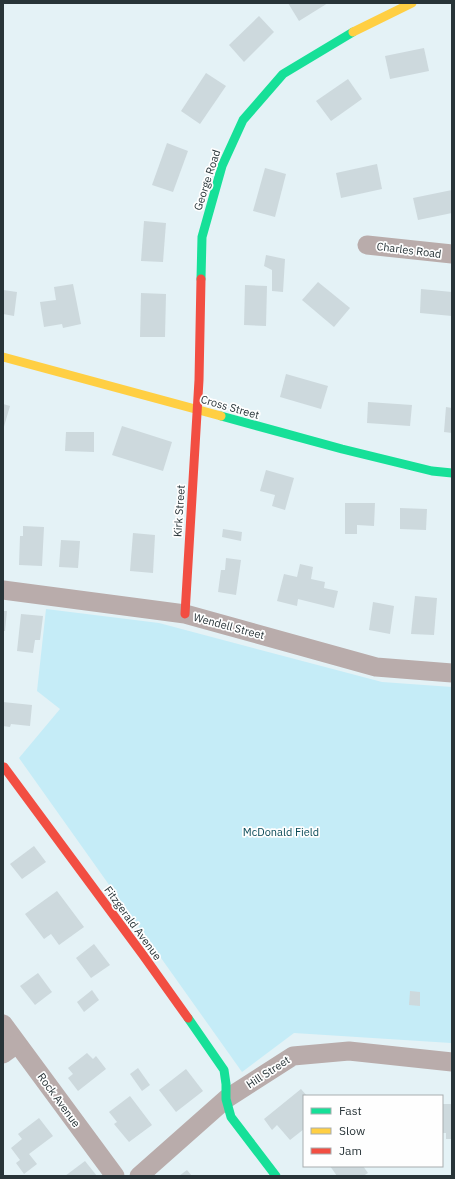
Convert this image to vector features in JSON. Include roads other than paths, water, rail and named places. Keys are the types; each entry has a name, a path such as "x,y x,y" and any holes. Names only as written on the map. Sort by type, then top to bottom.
{"street":[{"name":"George Road","path":"197,410 201,321 202,237 222,166 243,120 283,74 356,30 412,3"},
{"name":"Charles Road","path":"367,245 452,254"},
{"name":"Cross Street","path":"3,357 342,449 432,471 452,473"},
{"name":"Kirk Street","path":"185,614 197,410"},
{"name":"Wendell Street","path":"3,590 185,614 376,667 452,674"},
{"name":"Fitzgerald Avenue","path":"4,767 142,955 224,1070 226,1100 231,1117 276,1176"},
{"name":"Rock Avenue","path":"3,1024 10,1049 115,1176"},
{"name":"Hill Street","path":"139,1176 226,1100 293,1056 349,1051 452,1062"}],"park label":[{"name":"McDonald Field","path":"281,832"}]}
